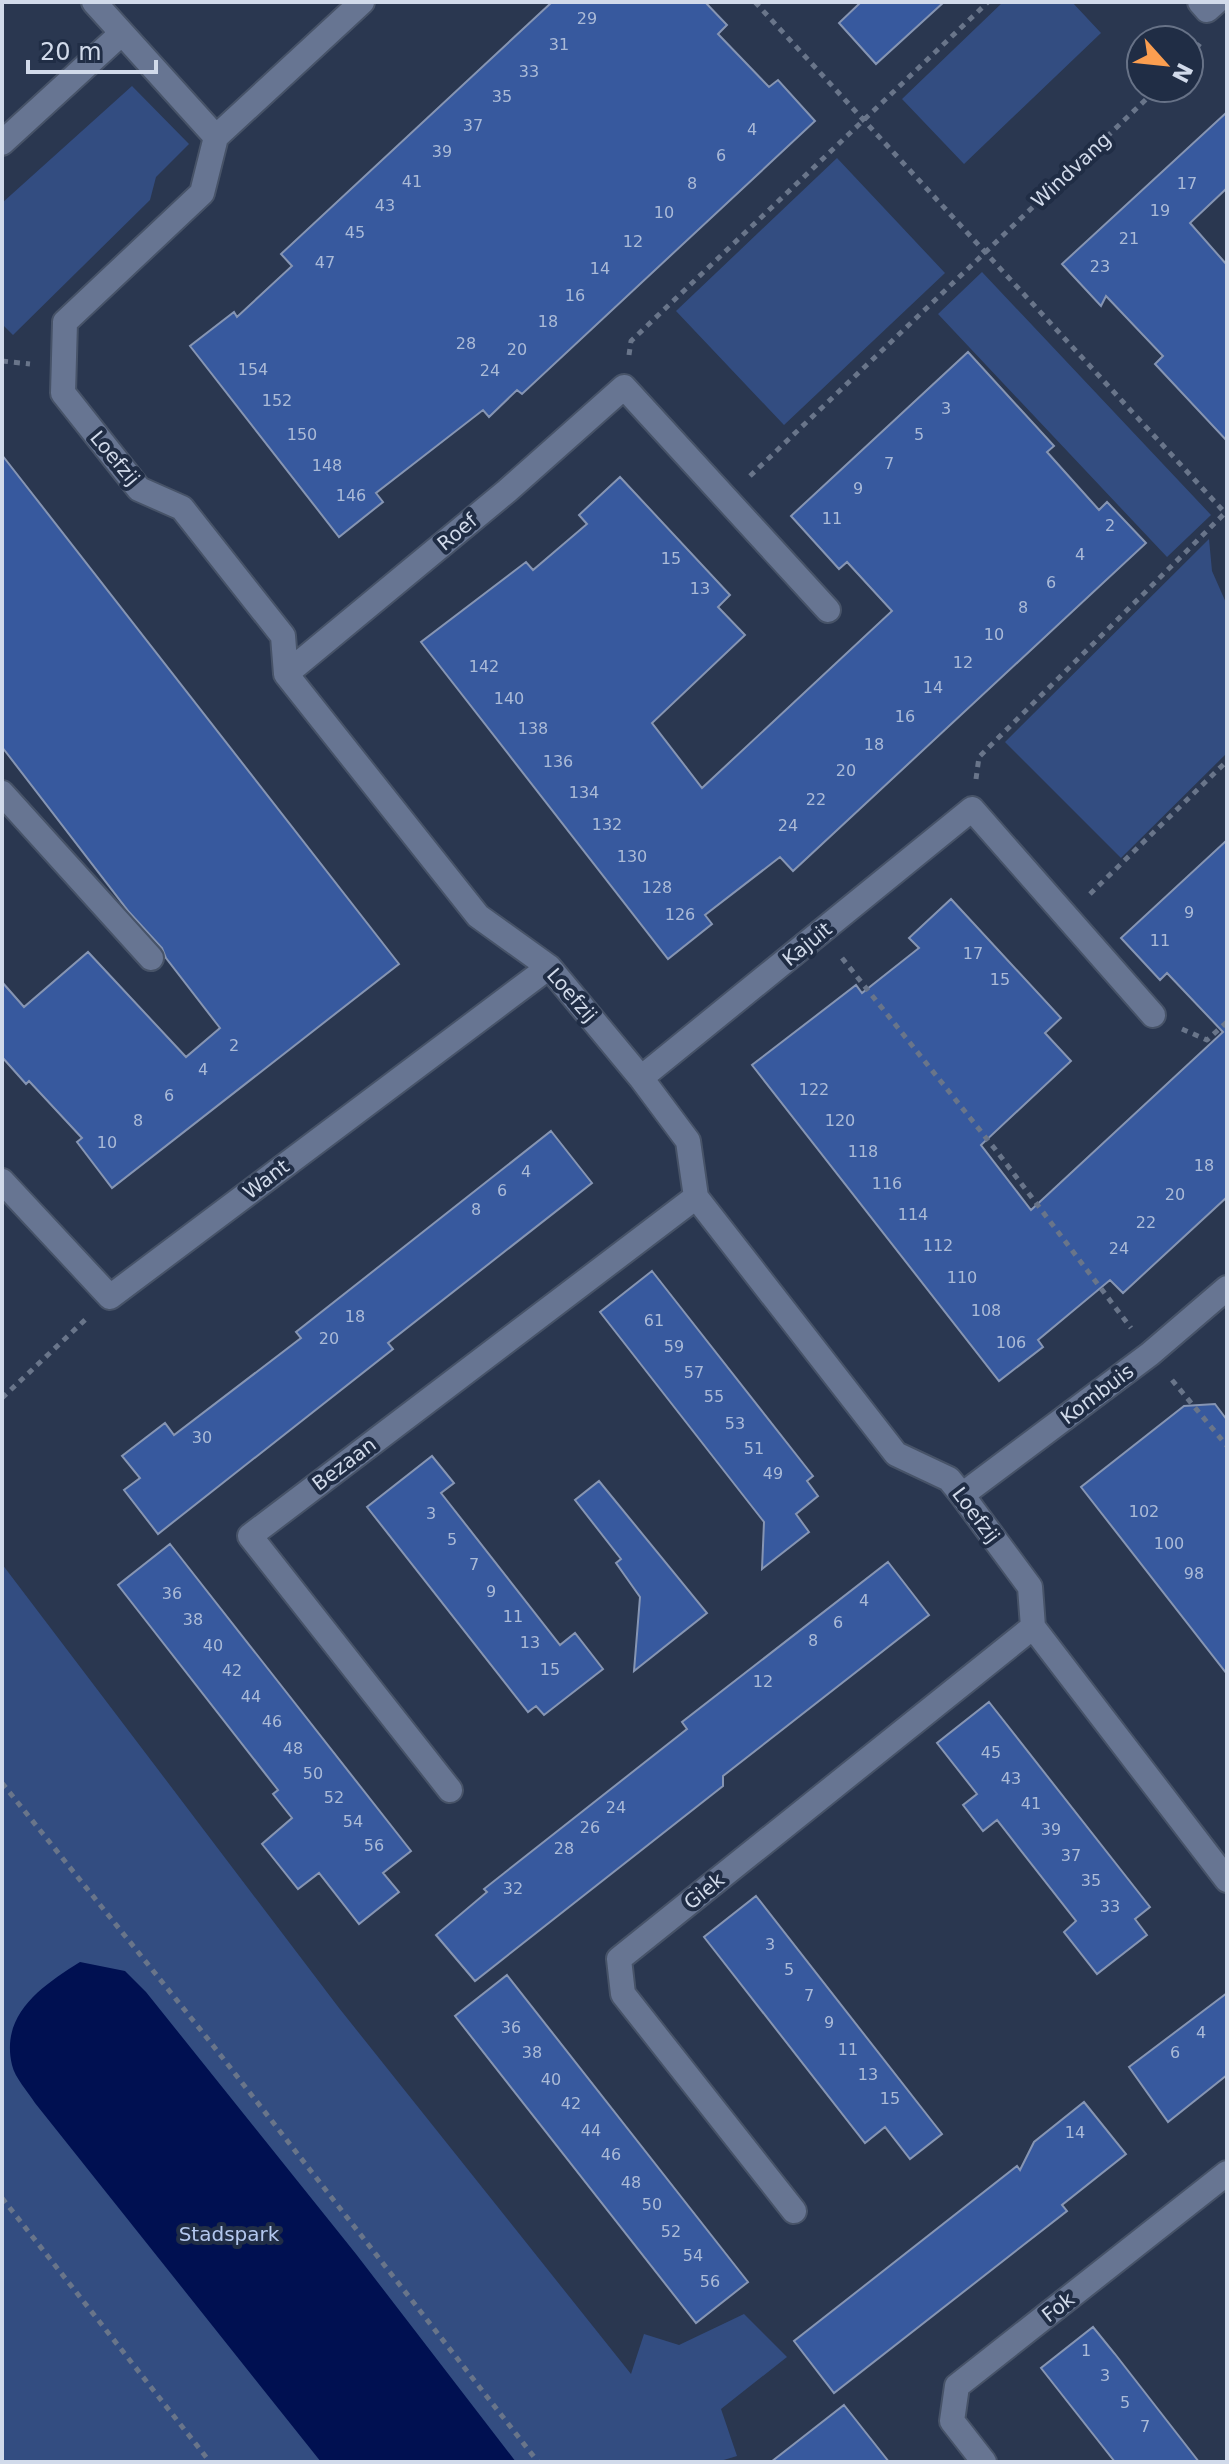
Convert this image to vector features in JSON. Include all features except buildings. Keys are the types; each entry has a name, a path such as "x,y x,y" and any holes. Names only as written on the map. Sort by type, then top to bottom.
{"street":[{"path":"94,2 216,137 362,2"},
{"path":"1200,2 1207,10 1216,2"},
{"path":"2,143 122,33"},
{"name":"Loefzij","path":"216,137 202,193 65,322 63,393 139,489 182,508 283,636 286,674 478,916 549,967 641,1078 688,1141 696,1197 896,1454 949,1479 962,1495 1030,1587 1033,1627"},
{"path":"624,387 828,610"},
{"name":"Roef","path":"286,674 507,491 624,387"},
{"path":"2,793 151,958"},
{"path":"972,809 1153,1015"},
{"name":"Kajuit","path":"641,1078 972,809"},
{"name":"Want","path":"110,1297 549,967"},
{"path":"2,1181 110,1297"},
{"name":"Bezaan","path":"450,1790 250,1536 696,1197"},
{"name":"Kombuis","path":"962,1495 1150,1354 1227,1288"},
{"path":"1033,1627 1227,1880"},
{"name":"Giek","path":"794,2211 623,1994 619,1959 1033,1627"},
{"name":"Fok","path":"984,2462 952,2421 957,2386 1227,2173"}],"path":[{"path":"755,2 1226,513 979,757 972,809"},
{"path":"624,387 631,341 988,2"},
{"name":"Windvang","path":"985,251 1141,104"},
{"path":"727,499 985,251"},
{"path":"1066,917 1227,761"},
{"path":"821,932 995,1149 1150,1354 1227,1446"},
{"path":"1153,1015 1207,1040 1227,1022"},
{"path":"2,1398 110,1297"},
{"path":"2,1783 204,2034 538,2462"},
{"path":"2,2198 210,2462"}],"green space":[{"path":"1003,2 1072,2 1101,33 964,164 902,99"},
{"path":"132,86 189,144 156,177 150,200 13,335 2,324 2,203"},
{"path":"837,158 945,273 784,425 676,311"},
{"path":"982,272 1211,515 1167,557 938,314"},
{"path":"1209,539 1212,571 1227,605 1227,753 1121,858 1005,742"},
{"name":"Stadspark","path":"2,1564 339,2008 631,2374 644,2334 679,2345 744,2314 787,2357 721,2409 737,2456 717,2462 2,2462"}],"shaded area":[{"path":"80,1962 125,1971 146,1992 356,2254 516,2462 321,2462 35,2103 16,2075 10,2047 18,2016 39,1992"}]}
